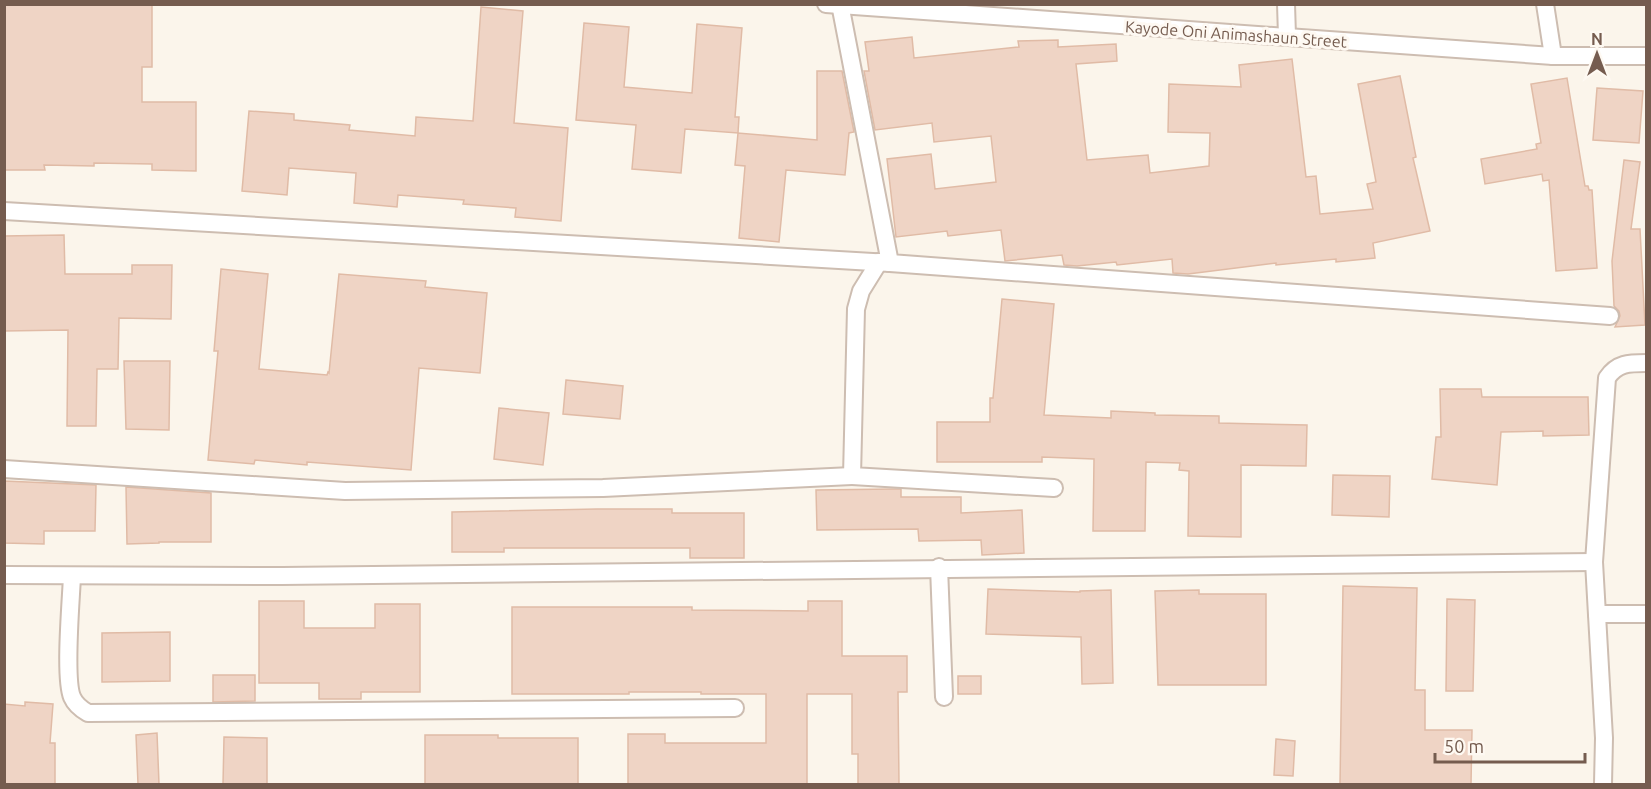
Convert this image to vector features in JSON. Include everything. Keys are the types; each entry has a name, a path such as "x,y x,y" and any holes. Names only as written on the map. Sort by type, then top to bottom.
{"street":[{"path":"1286,4 1287,36"},
{"path":"1545,4 1552,56"},
{"path":"835,5 885,262"},
{"name":"Kayode Oni Animashaun Street","path":"835,5 1552,56 1647,56"},
{"path":"4,211 885,262 1610,316"},
{"path":"852,476 856,309 861,291 885,262"},
{"path":"1603,784 1604,738 1594,562 1607,378 1619,366 1647,363"},
{"path":"4,469 345,491 603,488 852,476 1054,488"},
{"path":"4,575 282,576 939,567 1594,562"},
{"path":"939,567 944,697"},
{"path":"72,576 69,673 71,696 79,708 88,713 735,708"},
{"path":"1597,614 1647,614"}],"building":[{"path":"4,4 152,4 152,67 142,67 142,102 196,102 196,171 152,170 152,164 94,163 94,166 44,165 45,170 4,170"},
{"path":"481,7 523,11 514,123 568,128 561,221 515,217 516,208 463,204 464,200 398,195 397,207 354,203 356,173 289,168 287,195 242,191 249,111 294,114 294,120 350,125 349,130 415,136 416,117 473,121"},
{"path":"584,23 629,27 624,87 692,93 697,24 742,28 735,117 739,117 738,133 685,129 681,173 632,169 636,125 576,120"},
{"path":"912,37 914,58 1019,47 1018,41 1058,40 1058,47 1116,44 1117,61 1076,64 1087,160 1148,155 1150,173 1209,166 1210,133 1168,132 1169,84 1241,87 1239,65 1292,59 1306,177 1316,176 1320,214 1373,209 1367,184 1376,182 1358,84 1400,76 1416,157 1413,158 1430,231 1373,243 1375,258 1336,262 1336,259 1276,265 1276,263 1188,274 1173,273 1172,259 1117,265 1116,262 1077,266 1064,265 1062,255 1005,261 1001,230 948,236 947,231 896,237 887,159 931,154 935,189 996,182 991,136 934,142 932,123 875,130 864,71 869,71 865,42"},
{"path":"817,71 842,71 854,132 849,133 845,175 786,170 779,242 739,238 745,166 735,165 738,133 817,140"},
{"path":"1567,78 1585,186 1592,190 1597,268 1556,271 1549,180 1543,181 1542,174 1485,184 1481,159 1537,149 1536,144 1541,143 1531,84"},
{"path":"1597,88 1643,91 1639,143 1593,140"},
{"path":"1624,160 1640,162 1631,229 1640,229 1645,325 1615,327 1620,316 1614,306 1612,261"},
{"path":"64,235 65,274 132,274 132,265 172,265 171,319 119,318 118,369 97,369 96,426 67,426 68,330 4,331 4,236"},
{"path":"221,269 268,274 259,369 327,375 329,373 339,274 426,281 425,287 487,293 480,373 419,368 411,470 307,462 307,465 255,460 254,464 208,460 218,351 214,351"},
{"path":"1002,299 1054,304 1044,415 1111,418 1111,411 1155,413 1155,415 1219,416 1219,423 1307,425 1306,466 1241,465 1241,537 1188,536 1189,471 1179,470 1180,463 1146,462 1145,531 1093,531 1094,459 1042,457 1042,462 937,462 937,422 990,422 990,398 993,398"},
{"path":"124,361 170,361 169,430 126,429"},
{"path":"566,380 623,386 620,419 563,414"},
{"path":"1440,389 1481,389 1482,397 1588,397 1589,435 1543,436 1543,431 1501,432 1497,485 1432,479 1436,437 1441,437"},
{"path":"499,408 549,413 543,465 494,459"},
{"path":"1333,475 1390,476 1389,517 1332,515"},
{"path":"4,481 96,485 95,531 44,531 44,544 4,543"},
{"path":"126,487 211,493 211,542 127,544"},
{"path":"901,489 901,497 961,497 961,513 1022,510 1024,553 982,555 981,540 919,541 918,529 817,530 816,490"},
{"path":"672,509 672,513 744,513 744,558 690,558 690,548 504,548 504,552 452,552 452,512"},
{"path":"1343,586 1417,588 1415,690 1425,690 1425,730 1472,730 1471,784 1340,784"},
{"path":"988,589 1080,592 1111,590 1113,683 1082,684 1081,637 986,634"},
{"path":"1199,590 1199,594 1266,594 1266,685 1158,685 1155,591"},
{"path":"1447,599 1475,600 1473,691 1446,691"},
{"path":"259,601 304,601 304,628 375,628 375,604 420,604 420,692 361,692 361,699 319,699 319,683 259,683"},
{"path":"808,601 842,601 842,656 907,656 907,692 898,692 899,784 858,784 858,754 852,754 852,694 807,694 807,784 628,784 628,734 665,734 665,743 766,743 766,694 629,692 629,694 512,694 512,607 692,607 692,610 808,611"},
{"path":"170,632 170,681 102,682 102,633"},
{"path":"213,675 255,675 255,701 213,702"},
{"path":"958,676 981,676 981,694 958,694"},
{"path":"25,702 53,704 50,743 55,743 55,784 4,784 4,704 25,706"},
{"path":"157,733 159,784 138,784 136,735"},
{"path":"425,735 578,738 578,784 425,784"},
{"path":"224,737 267,738 267,784 223,784"},
{"path":"1276,739 1295,741 1293,776 1274,775"}]}
